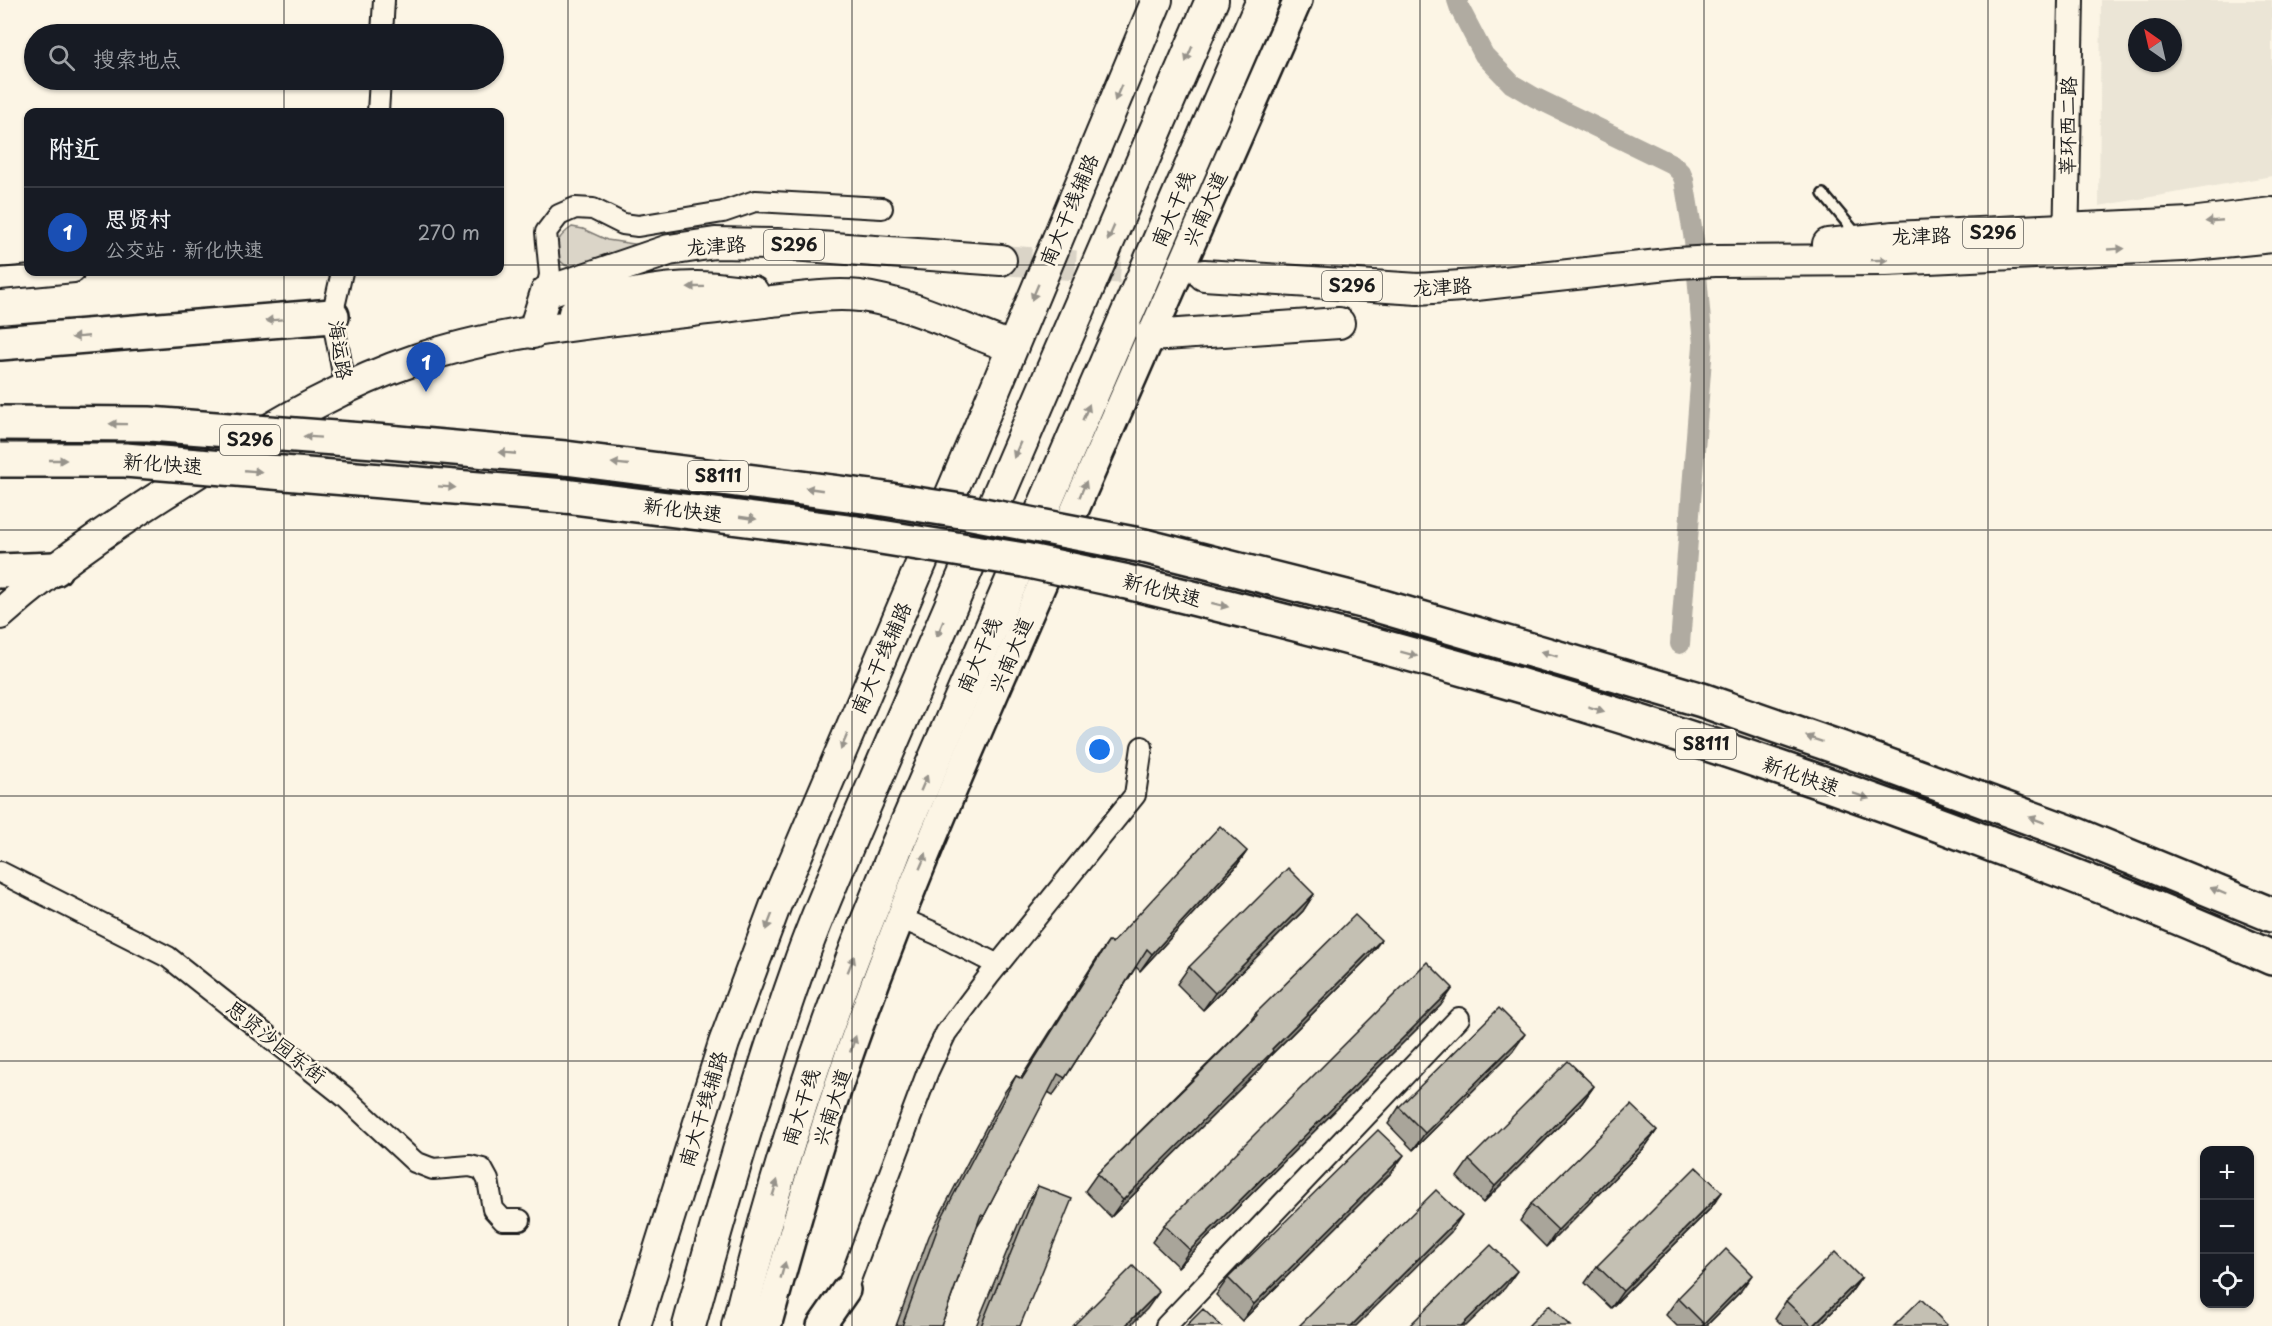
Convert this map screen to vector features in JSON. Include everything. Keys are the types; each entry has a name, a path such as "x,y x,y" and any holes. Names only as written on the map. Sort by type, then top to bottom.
{"highway":[{"path":"689,1326 757,1089 800,963 852,835 1212,0"},
{"name":"南大干线","path":"738,1326 766,1219 800,1107 845,979 896,848 1263,0"},
{"path":"0,343 332,316"},
{"name":"新化快速","path":"0,423 149,424 565,458 872,497 978,514 1143,546 1366,602 1702,700 1844,749 2076,835 2207,886 2272,915"},
{"name":"新化快速","path":"0,460 125,460 565,496 856,533 1024,560 1123,580 1503,680 1783,769 1917,816 2059,870 2272,958"},
{"path":"0,571 55,569"}],"main road":[{"name":"南大干线辅路","path":"634,1326 724,1043 751,967 803,838 909,595 1157,0"},
{"name":"兴南大道","path":"767,1326 828,1117 868,1000 900,918 993,697 1298,0"},
{"name":"龙津路","path":"1204,275 1418,289 1455,287 1677,263 1886,260 2066,240 2272,213"},
{"name":"龙津路","path":"1715,261 1861,240 2216,243 2272,237"},
{"name":"龙津路","path":"546,292 647,256 716,243 777,244 1001,260"},
{"path":"533,333 587,307 613,300 663,290 711,287 796,298 842,295 884,300 934,316 1012,347"},
{"path":"533,333 546,292"},
{"path":"1150,336 1339,323"},
{"name":"S296","path":"0,614 55,569 148,503 296,412 418,358 461,346 533,333"},
{"path":"821,1326 846,1290"}],"street":[{"path":"383,24 384,0"},
{"name":"莘环西二路","path":"2066,240 2071,0"},
{"path":"378,108 379,90"},
{"path":"546,292 550,275 546,232 559,215 575,208 593,209 623,224 639,226 723,212 755,201 882,208"},
{"path":"0,279 32,276"},
{"name":"海运路","path":"341,276 332,316 346,390"},
{"path":"833,1326 928,1071 946,1033 1135,795 1143,747"},
{"name":"思贤沙园东街","path":"0,872 168,957 345,1096 415,1162 433,1169 470,1166 482,1169 488,1180 493,1209 503,1220 520,1220"},
{"path":"900,918 998,965"},
{"path":"1166,1326 1198,1306 1459,1018"}],"lane":[{"path":"1823,194 1861,240"}],"shaded area":[{"path":"2101,0 2272,0 2272,176 2099,206"},
{"path":"572,227 583,229 607,240 641,245 578,269 565,265 557,258 559,240"}],"building":[{"path":"1220,826 1247,851 1152,954 1147,949 1065,1078 1058,1074 984,1216 981,1215 941,1326 902,1326 941,1219 1016,1076 1022,1079 1109,941 1112,943"},
{"path":"1288,868 1314,894 1215,993 1189,967"},
{"path":"1355,915 1381,940 1123,1200 1097,1174"},
{"path":"1427,962 1453,988 1190,1250 1164,1225"},
{"path":"1499,1008 1525,1034 1425,1133 1399,1107"},
{"path":"1568,1061 1594,1086 1495,1186 1469,1160"},
{"path":"1631,1105 1657,1130 1558,1230 1531,1204"},
{"path":"1378,1130 1404,1155 1254,1304 1228,1278"},
{"path":"1696,1167 1722,1192 1623,1291 1597,1266"},
{"path":"1038,1186 1072,1199 1020,1326 981,1326"},
{"path":"1436,1190 1462,1215 1351,1326 1299,1326"},
{"path":"1491,1245 1517,1271 1461,1326 1409,1326"},
{"path":"1726,1249 1752,1275 1704,1324 1678,1298"},
{"path":"1835,1252 1861,1278 1812,1326 1786,1301"},
{"path":"1133,1266 1159,1292 1125,1326 1073,1326"},
{"path":"1921,1299 1946,1326 1894,1326"},
{"path":"1549,1305 1570,1326 1528,1326"},
{"path":"1203,1309 1221,1326 1186,1326"}],"waterway":[{"path":"1457,0 1484,55 1512,84 1672,164 1684,180 1694,240 1703,345 1680,644"}],"tunnel":[{"path":"1001,260 1168,272"}],"place":[{"name":"思贤村","path":"426,392"}]}
